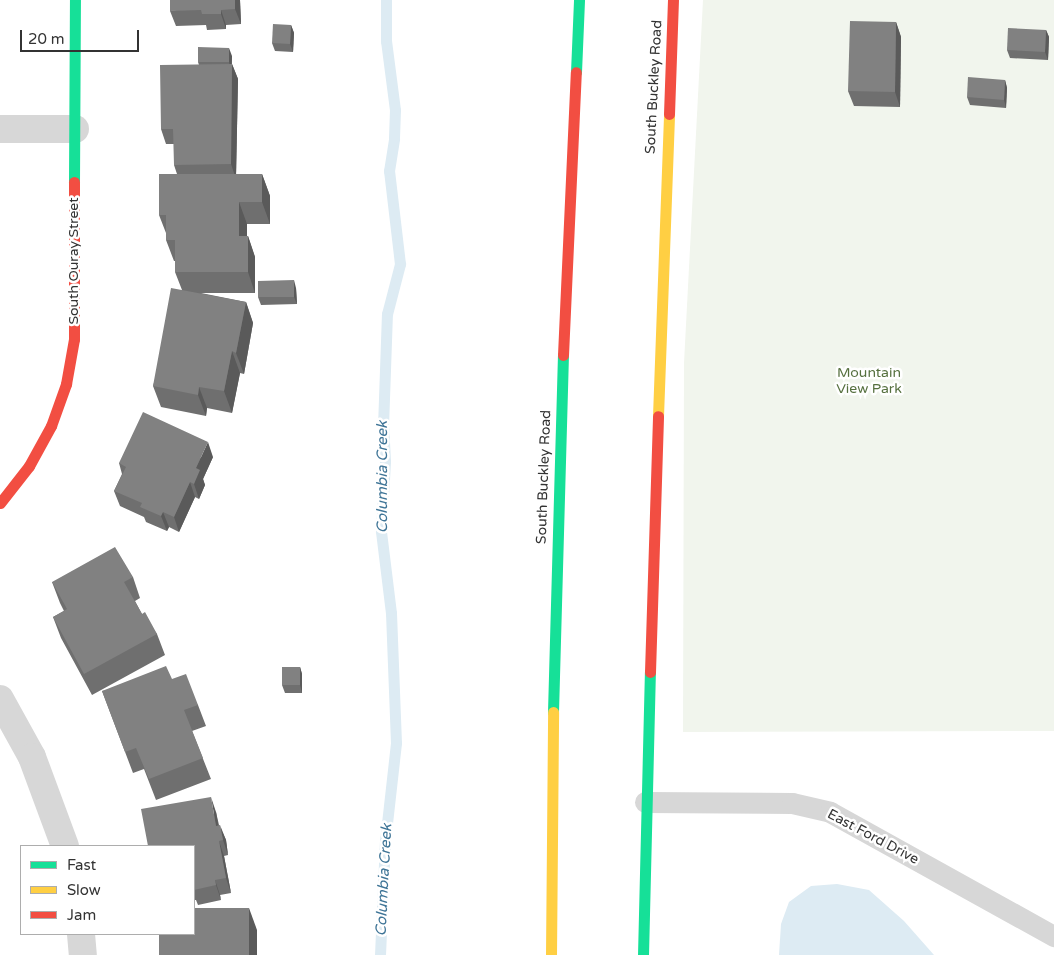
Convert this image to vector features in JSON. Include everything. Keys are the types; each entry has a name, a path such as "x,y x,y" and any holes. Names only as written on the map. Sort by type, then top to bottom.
{"main road":[{"name":"South Ouray Street","path":"0,503 29,466 50,426 66,384 74,339 75,0"},
{"name":"South Buckley Road","path":"551,955 551,768 563,360 579,0"},
{"name":"South Buckley Road","path":"643,955 645,802 673,0"}],"street":[{"path":"0,129 75,129"},
{"path":"0,699 32,757 65,845"},
{"path":"81,935 83,955"}],"lane":[{"name":"East Ford Drive","path":"645,802 792,803 830,812 1054,936"}],"green space":[{"name":"Mountain View Park","path":"703,0 1054,0 1054,731 683,732 684,363"}],"shaded area":[{"path":"837,884 869,890 904,921 934,955 779,955 781,924 789,902 811,886"}],"building":[{"path":"170,0 235,0 235,9 221,10 221,14 202,14 201,10 170,11"},
{"path":"850,21 896,22 895,92 848,91"},
{"path":"273,24 291,25 290,44 272,43"},
{"path":"1008,28 1046,30 1045,52 1007,50"},
{"path":"198,47 229,48 229,62 198,62"},
{"path":"232,64 231,164 174,165 173,129 161,129 160,65"},
{"path":"968,77 1005,80 1004,100 967,97"},
{"path":"159,174 262,174 262,202 239,202 239,236 248,236 248,272 175,272 175,240 166,240 166,215 159,215"},
{"path":"294,280 294,297 258,297 258,281"},
{"path":"171,288 246,302 236,353 232,351 224,391 199,387 198,395 153,386"},
{"path":"143,412 208,442 196,468 200,470 194,484 190,482 174,517 163,512 161,516 140,507 142,503 114,491 126,467 119,463"},
{"path":"115,547 133,577 124,582 142,614 145,612 157,634 84,674 53,617 67,609 52,582"},
{"path":"166,666 172,679 186,674 198,705 184,710 203,758 149,779 136,748 125,752 102,691"},
{"path":"282,667 300,667 300,685 282,685"},
{"path":"211,797 216,826 220,825 223,840 219,841 226,878 215,880 216,885 195,890 195,845 148,845 141,809"},
{"path":"195,908 249,908 249,955 159,955 159,935 195,935"}],"waterway":[{"name":"Columbia Creek","path":"380,955 385,841 396,743 391,613 381,531 385,461 383,427 387,314 400,264 389,171 394,138 395,110 386,41 386,0"}],"traffic: fast":[{"path":"74,182 75,0"},
{"path":"576,72 579,0"},
{"path":"553,712 563,355"},
{"path":"643,955 650,672"}],"traffic: slow":[{"path":"658,416 669,114"},
{"path":"551,955 553,712"}],"traffic: jam":[{"path":"669,114 673,0"},
{"path":"563,355 576,72"},
{"path":"0,503 29,466 51,426 66,384 74,339 74,182"},
{"path":"650,672 658,416"}]}
